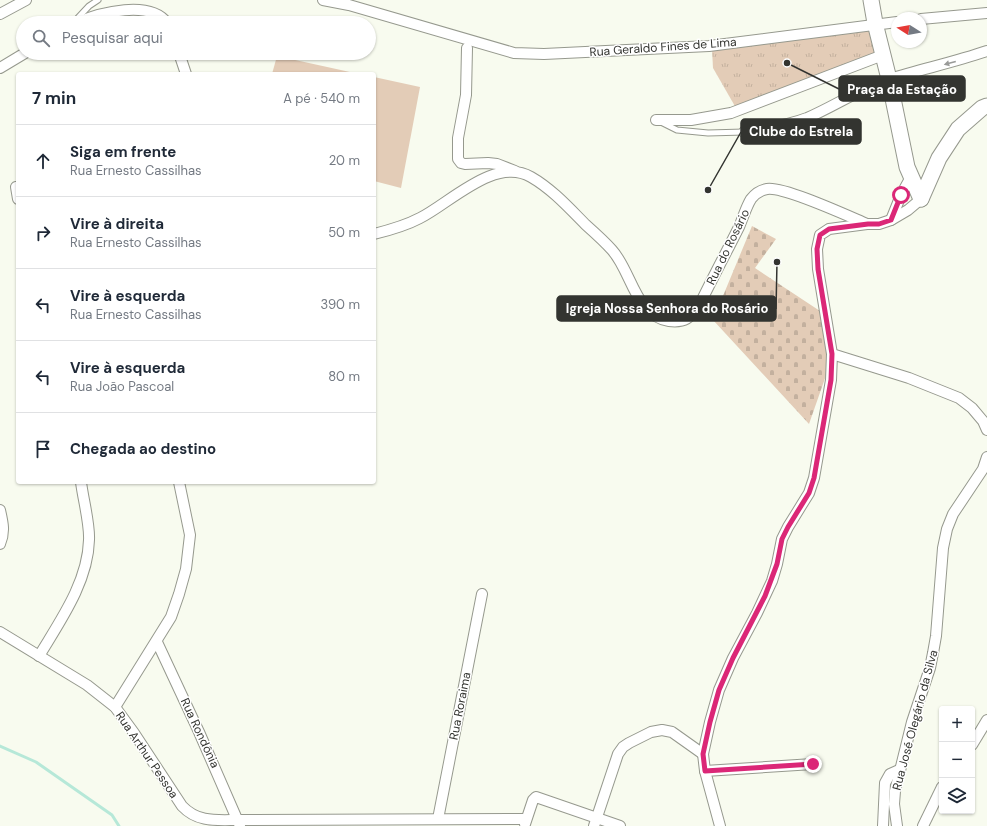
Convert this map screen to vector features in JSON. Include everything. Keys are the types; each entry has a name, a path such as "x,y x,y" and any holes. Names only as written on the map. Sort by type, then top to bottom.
{"main road":[{"path":"871,0 907,167 921,199"},
{"path":"921,199 939,158 958,129 982,108 987,106"}],"street":[{"path":"0,14 26,0"},
{"name":"Rua Geraldo Fines de Lima","path":"322,0 349,5 514,53 544,54 709,46 875,23 891,22"},
{"path":"91,16 111,8 139,4 153,8 163,16"},
{"path":"927,19 987,13"},
{"name":"Rua do Rosário","path":"467,48 466,95 458,138 458,159 461,163 465,164 488,162 497,164 530,177 558,197 613,251 627,274 637,296 648,310 664,320 680,322 691,316 699,306 752,197 761,191 768,189 804,198 868,224"},
{"path":"744,132 783,125 806,118 857,92 889,79 987,51"},
{"path":"656,120 691,120 731,113 884,55"},
{"path":"0,68 16,58"},
{"path":"181,60 185,72"},
{"path":"376,234 398,228 420,218 476,183 496,174 515,171"},
{"path":"891,220 901,195 911,177"},
{"path":"720,826 705,771 703,754 710,722 719,690 733,658 772,581 782,539 809,493 814,478 831,380 832,354 818,269 817,249 820,235 829,229 879,224 891,220 908,210 921,199"},
{"path":"832,354 909,378 959,398 972,408 983,421 987,430"},
{"name":"Rua José Olegário da Silva","path":"897,826 894,804 895,791 899,770 933,653 936,636 943,548 947,529 953,514 983,469 987,457"},
{"path":"39,656 66,610 81,580 88,557 89,538 81,484"},
{"path":"115,707 157,642 174,610 188,556 190,536 179,484"},
{"path":"0,510 4,525 3,538 0,544"},
{"name":"Rua Roraima","path":"438,819 482,594"},
{"name":"Rua Arthur Pessoa","path":"0,632 87,685 115,707 182,806 188,813 198,818 240,823 438,819 525,823"},
{"name":"Rua Rondônia","path":"157,642 240,823"},
{"path":"974,742 987,720"},
{"path":"596,822 618,754 623,747 651,732 662,730 672,732 703,754"},
{"path":"705,771 813,764"},
{"path":"883,826 885,783 890,774 899,770"},
{"path":"923,826 939,793"},
{"path":"525,823 533,800 536,797 596,822 620,826"}],"lane":[{"path":"80,16 89,6 98,0"},
{"path":"656,120 677,130 708,133 744,132"}],"green space":[{"path":"868,26 877,57 736,108 713,68 712,50"},
{"path":"276,60 295,60 350,72 273,72"},
{"path":"376,77 420,87 401,188 376,182"},
{"path":"752,226 776,239 755,268 820,311 830,364 809,424 713,320"}],"waterway":[{"path":"0,746 36,762 112,815 119,826"}],"place":[{"name":"Praça da Estação","path":"787,63"},
{"name":"Clube do Estrela","path":"708,190"},
{"name":"Igreja Nossa Senhora do Rosário","path":"777,262"}],"route":[{"path":"813,764 705,771 703,754 719,690 733,658 772,581 782,539 809,493 814,478 831,380 832,354 818,269 817,249 820,235 829,229 879,224 891,220 901,195"}]}
